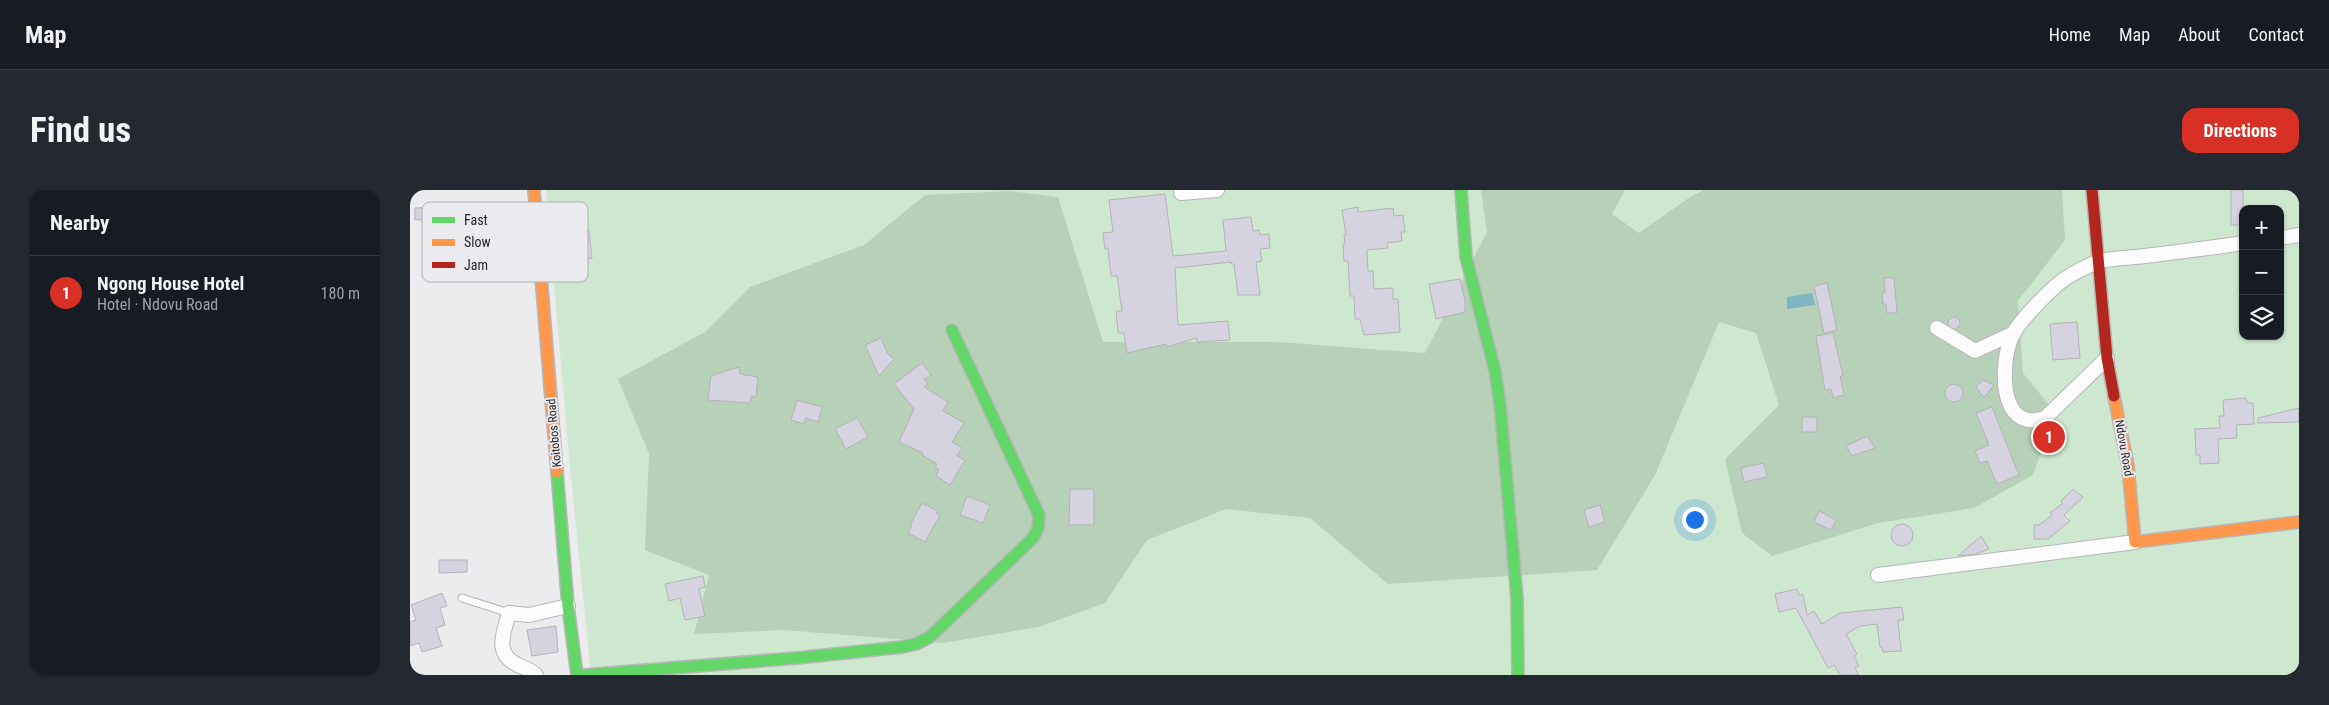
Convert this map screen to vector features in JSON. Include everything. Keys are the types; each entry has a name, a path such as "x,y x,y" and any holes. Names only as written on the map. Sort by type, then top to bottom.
{"street":[{"path":"1181,193 1217,190"},
{"path":"1461,190 1466,257 1495,371 1500,404 1517,598 1518,675"},
{"name":"Ndovu Road","path":"2092,190 2107,358 2128,466 2135,542"},
{"path":"2284,237 2299,235"},
{"path":"2107,358 2050,415 2035,421 2027,420 2017,416 2011,408 2004,372 2008,346 2014,333 2037,305 2068,277 2098,262 2239,244"},
{"name":"Koitobos Road","path":"542,282 568,606 577,675"},
{"path":"1937,328 1975,351 2014,333"},
{"path":"585,675 797,658 902,647 930,637 1033,538 1039,516 952,330"},
{"path":"1878,575 2299,522"},
{"path":"536,675 531,670 506,659 502,651 501,639 508,613 529,615 568,606"}],"lane":[{"path":"462,598 508,613"}],"green space":[{"path":"546,190 2299,190 2299,675 591,675 554,282 588,282 588,202 547,202"},
{"path":"1481,190 1625,190 1612,214 1639,233 1690,197 1704,190 2062,190 2065,240 2018,301 2023,373 2055,412 2033,475 1974,508 1878,523 1772,556 1742,533 1725,459 1779,405 1756,333 1719,322 1655,475 1597,570 1388,584 1310,518 1226,509 1147,540 1105,603 1039,627 944,643 784,630 694,634 709,575 645,550 649,454 618,379 705,332 750,287 864,245 925,195 1009,191 1058,197 1103,342 1278,342 1425,353 1487,232"}],"water":[{"path":"1812,293 1815,305 1787,309 1787,297"}],"building":[{"path":"2231,190 2243,190 2243,205 2239,205 2239,225 2231,225"},
{"path":"1165,194 1173,256 1226,251 1223,220 1251,217 1253,231 1259,230 1260,235 1269,234 1270,248 1260,249 1262,261 1256,262 1260,295 1238,295 1234,264 1231,264 1231,262 1175,268 1178,325 1228,321 1230,340 1197,342 1196,338 1167,347 1166,344 1127,353 1124,333 1118,333 1116,311 1122,311 1117,276 1111,276 1108,249 1105,249 1103,233 1113,232 1109,200"},
{"path":"1358,207 1358,212 1393,208 1394,216 1403,215 1405,232 1401,232 1402,241 1387,243 1388,248 1367,250 1368,271 1373,271 1374,289 1393,288 1393,299 1398,299 1400,332 1364,335 1360,319 1355,319 1354,296 1350,296 1348,261 1344,261 1343,244 1345,244 1344,235 1346,235 1342,210"},
{"path":"415,208 422,208 422,220 415,220"},
{"path":"588,231 592,258 588,259"},
{"path":"1884,278 1894,278 1897,313 1887,313 1886,304 1883,304 1882,293 1885,293"},
{"path":"1460,279 1465,301 1465,312 1436,319 1429,284"},
{"path":"1827,283 1837,330 1824,333 1814,286"},
{"path":"1954,317 1960,323 1954,329 1948,323"},
{"path":"2077,322 2080,358 2053,360 2050,324"},
{"path":"1833,333 1843,376 1840,376 1844,395 1833,398 1831,389 1825,390 1816,336"},
{"path":"881,338 888,354 894,359 879,376 865,345"},
{"path":"922,363 931,375 924,379 928,384 924,387 948,402 943,411 964,423 952,442 962,448 957,456 965,460 950,485 936,476 939,470 935,467 937,464 922,455 923,453 899,442 914,409 894,384"},
{"path":"739,367 740,374 758,377 756,397 751,396 750,403 708,400 711,376"},
{"path":"1983,380 1994,385 1984,398 1976,387"},
{"path":"1950,384 1958,384 1963,389 1961,400 1950,402 1945,397 1945,389"},
{"path":"2246,398 2247,403 2253,403 2254,424 2236,425 2237,438 2218,439 2219,463 2200,464 2200,455 2196,455 2195,429 2220,428 2219,416 2224,416 2223,400"},
{"path":"797,400 822,407 818,422 806,418 804,424 791,420"},
{"path":"1992,407 2019,475 1997,484 1987,461 1980,463 1975,451 1989,445 1976,413"},
{"path":"2299,408 2299,422 2258,423 2258,418"},
{"path":"1802,417 1817,417 1817,432 1802,432"},
{"path":"857,418 868,437 846,449 835,429"},
{"path":"1867,436 1875,448 1852,456 1846,446"},
{"path":"1764,463 1767,477 1744,482 1741,468"},
{"path":"1070,489 1094,489 1094,525 1069,525"},
{"path":"2073,489 2083,497 2064,515 2070,521 2048,539 2034,539 2034,525 2039,525 2052,515 2050,513 2063,503 2061,501"},
{"path":"967,496 990,505 983,523 960,515"},
{"path":"922,503 938,511 936,513 940,515 925,542 908,533 912,526 910,525"},
{"path":"1600,505 1605,522 1589,527 1584,510"},
{"path":"1819,511 1836,520 1831,530 1814,522"},
{"path":"1902,524 1910,527 1913,535 1910,543 1902,546 1894,543 1891,535 1894,527"},
{"path":"1981,536 1989,549 1975,554 1958,556"},
{"path":"439,560 467,560 467,572 439,573"},
{"path":"703,576 705,587 699,589 705,616 685,620 680,598 669,601 665,584"},
{"path":"1797,589 1799,595 1803,595 1807,615 1814,611 1822,624 1840,613 1902,607 1904,620 1898,620 1901,651 1883,652 1882,647 1880,647 1877,624 1860,626 1846,634 1857,654 1854,656 1859,666 1855,668 1859,675 1840,675 1834,665 1828,668 1796,608 1779,612 1775,594"},
{"path":"442,593 447,606 440,608 445,625 436,628 442,646 422,652 419,643 410,646 410,622 416,620 411,605"},
{"path":"556,626 558,652 532,656 527,630"}],"traffic: fast":[{"path":"1461,190 1466,257 1495,371 1500,404 1517,598 1518,675"},
{"path":"585,675 797,658 902,647 916,644 930,637 1033,538 1038,528 1039,515 952,330"},
{"path":"557,472 568,606 577,675"}],"traffic: slow":[{"path":"534,190 535,202"},
{"path":"542,282 557,472"},
{"path":"2114,396 2128,466 2135,542 2299,522"}],"traffic: jam":[{"path":"2092,190 2107,358 2114,396"}],"place":[{"name":"Ngong House Hotel","path":"2049,437"}]}
